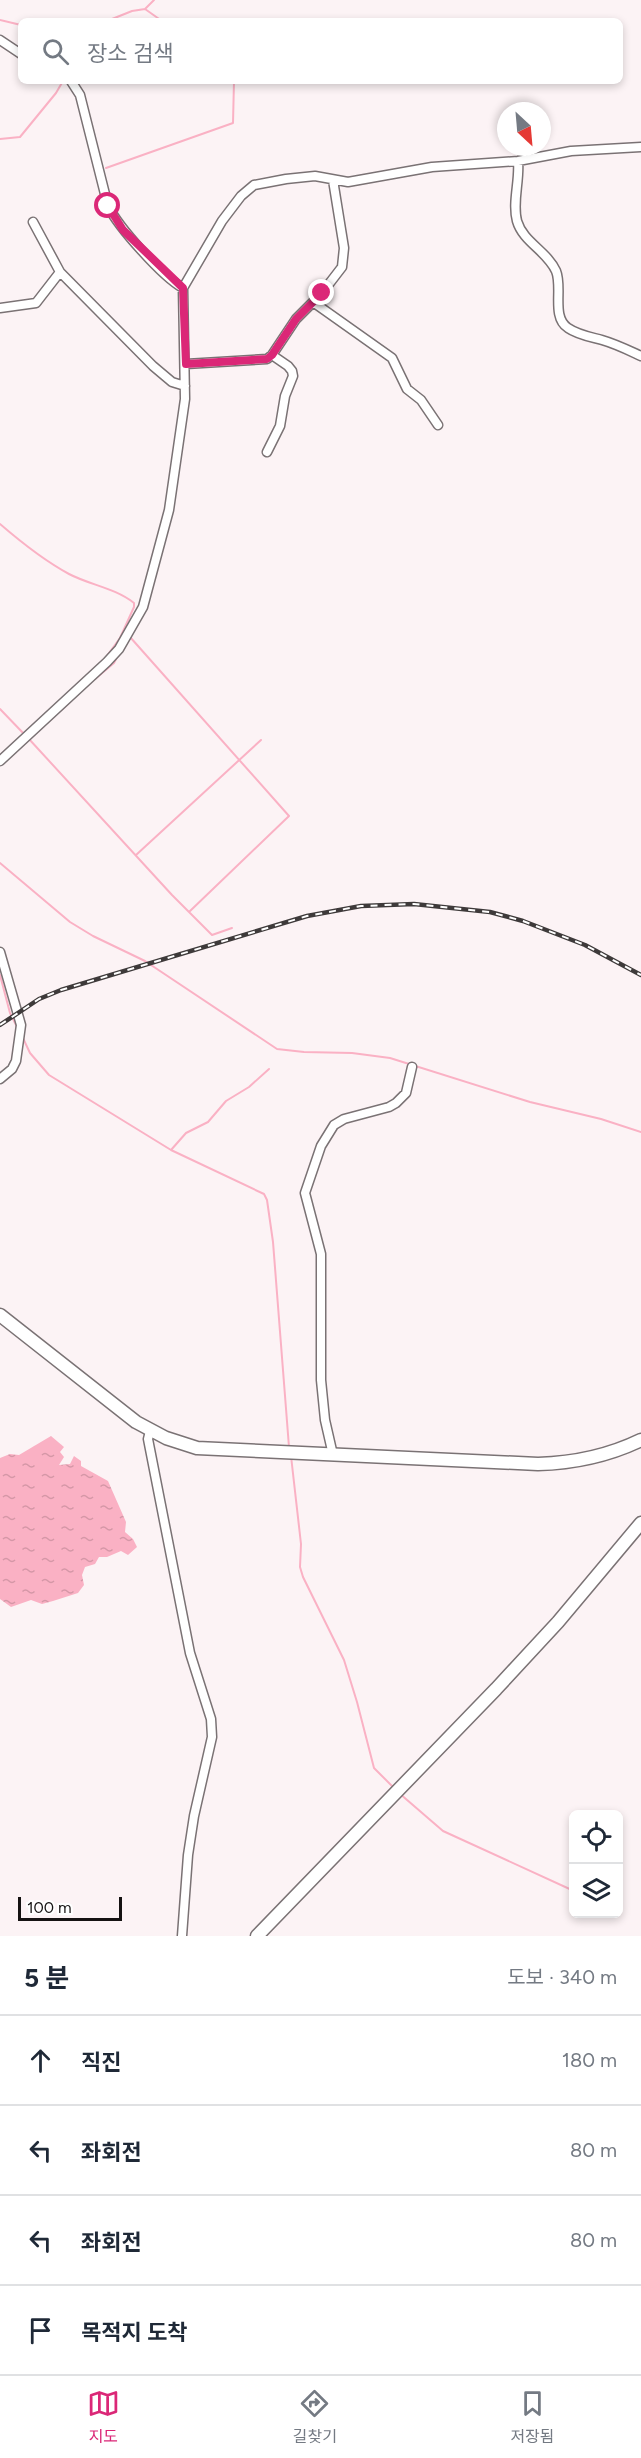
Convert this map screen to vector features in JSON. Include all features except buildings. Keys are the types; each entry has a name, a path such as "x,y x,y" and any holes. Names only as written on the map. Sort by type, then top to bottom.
{"main road":[{"path":"0,1315 136,1422 180,1444 197,1448 564,1463 623,1449 641,1440"},
{"path":"257,1936 519,1664 558,1622 641,1523"}],"street":[{"path":"0,40 18,52"},
{"path":"73,84 80,95 108,206 115,219 148,256 183,288"},
{"path":"0,761 107,662 119,649 143,607 169,510 185,386 183,288 222,221 241,196 254,185 265,182 315,176 348,182 432,167 518,161 571,151 641,147"},
{"path":"518,161 520,177 516,218 524,235 544,254 555,269 560,285 559,312 564,324 574,331 641,356"},
{"path":"186,364 267,359 296,319 336,276 344,257 333,180"},
{"path":"33,222 60,272 153,366 172,382 185,386"},
{"path":"0,308 36,303 60,272"},
{"path":"313,302 392,358 407,389 421,400 438,425"},
{"path":"267,452 280,426 285,396 293,376 288,366 272,355"},
{"path":"0,952 21,1025 16,1061 12,1070 0,1079"},
{"path":"333,1455 325,1420 321,1380 321,1254 305,1194 321,1146 334,1125 344,1119 396,1103 406,1093 412,1067"},
{"path":"150,1431 148,1439 190,1653 211,1719 212,1737 194,1816 188,1855 182,1936"}],"water":[{"path":"51,1436 64,1447 60,1452 64,1457 59,1465 70,1464 74,1456 81,1461 81,1466 108,1481 126,1522 125,1532 133,1539 137,1547 128,1555 121,1551 107,1557 99,1557 95,1564 85,1567 82,1575 84,1585 78,1593 42,1604 31,1600 11,1607 0,1599 0,1458 10,1454 19,1455"}],"waterway":[{"path":"154,0 145,9 158,18"},
{"path":"114,18 145,9"},
{"path":"0,20 18,24"},
{"path":"0,139 20,137 61,84"},
{"path":"106,168 233,123 234,84"},
{"path":"0,524 59,569 119,594 134,603 120,638 104,660"},
{"path":"130,637 289,816 189,912"},
{"path":"95,679 114,663 118,655"},
{"path":"38,731 71,701"},
{"path":"0,709 25,735"},
{"path":"29,739 172,895 212,935 232,928"},
{"path":"136,855 261,740"},
{"path":"0,863 70,922 93,936 145,961 277,1049 352,1053 390,1058 530,1102 601,1119 641,1132"},
{"path":"0,975 10,1013 18,1029"},
{"path":"22,1036 30,1053 49,1075 171,1150 264,1194 267,1200 273,1242 289,1447"},
{"path":"171,1150 186,1133 208,1122 226,1101 249,1087 269,1069"},
{"path":"291,1456 301,1544 300,1567 303,1577 344,1660 374,1768 393,1787"},
{"path":"399,1793 443,1831 569,1889"}],"railway":[{"path":"0,1025 39,999 61,990 307,916 361,906 414,904 490,912 523,921 585,945 641,975"}],"route":[{"path":"108,206 123,230 177,285 183,288 186,364 267,359 296,319 322,293"}]}
